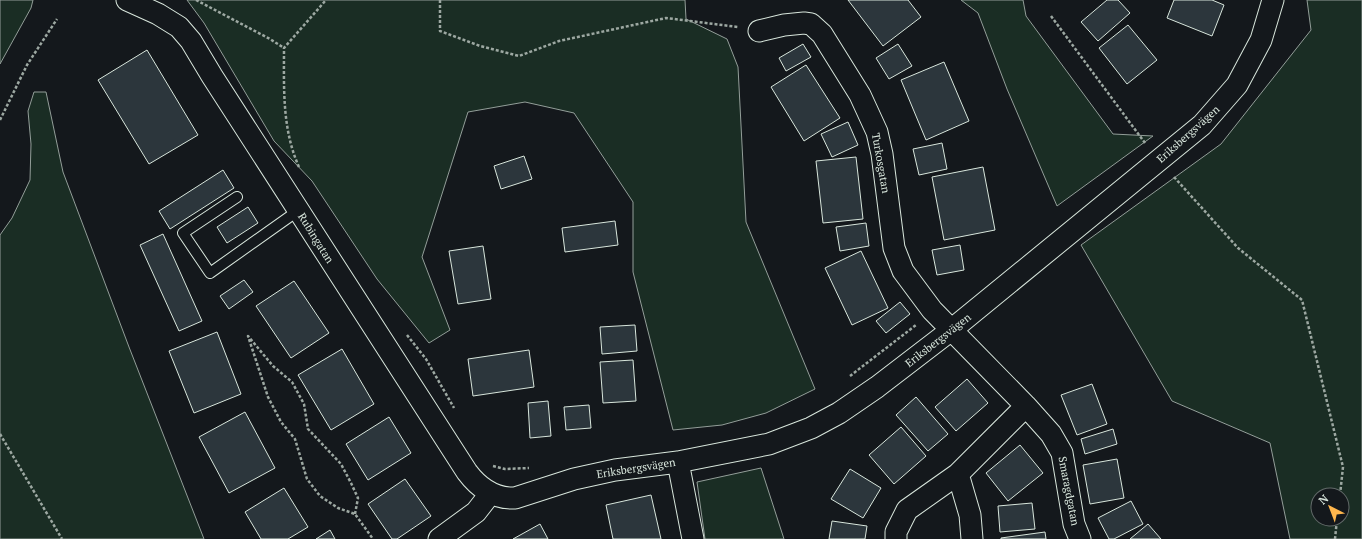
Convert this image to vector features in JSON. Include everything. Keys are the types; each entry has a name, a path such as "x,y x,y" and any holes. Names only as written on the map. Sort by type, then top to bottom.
{"street":[{"name":"Rubingatan","path":"127,0 170,20 191,41 467,472 474,482 490,494"},
{"name":"Eriksbergsvägen","path":"490,494 505,499 515,498 574,479 615,470 678,462 769,444 811,428 839,413 877,387 950,331 1202,125 1238,85 1260,40 1273,0"},
{"name":"Turkosgatan","path":"759,31 784,25 804,23 811,24 822,34 860,95 877,132 882,154 894,248 903,271 932,310 950,331"},
{"name":"Smaragdgatan","path":"950,331 1026,406 1051,434 1062,453 1074,524 1080,539"},
{"path":"896,539 896,532 907,510 958,474 1026,406"},
{"path":"678,462 693,539"},
{"path":"958,474 970,515 972,539"},
{"path":"439,539 476,512 490,494"}],"lane":[{"path":"236,197 183,233 210,273 299,210"}],"path":[{"path":"196,0 264,35 284,48"},
{"path":"301,171 289,136 284,106 284,48 326,0"},
{"path":"440,0 440,31 480,46 518,56 559,41 666,18 759,31"},
{"path":"1051,16 1113,102 1159,161 1238,248 1302,300 1343,467 1341,487"},
{"path":"0,120 27,65 57,19"},
{"path":"850,376 932,310"},
{"path":"406,334 426,359 456,412"},
{"path":"355,514 358,498 351,483 341,464 308,429 304,404 292,382 273,366 248,336 268,398 281,422 295,439 307,479 320,496 338,508 355,514 373,539"},
{"path":"0,434 62,539"},
{"path":"492,466 505,469 527,468 534,466"},
{"path":"1335,539 1336,527"}],"green space":[{"path":"0,0 33,0 31,8 0,64"},
{"path":"187,0 685,0 686,19 727,39 738,67 746,222 815,389 766,413 722,425 673,430 633,272 633,202 574,113 525,102 468,112 422,257 450,330 429,343 377,279 312,181 274,141 204,23"},
{"path":"961,0 1023,0 1026,16 1113,134 1153,136 1057,206 1007,89 978,13"},
{"path":"1307,0 1362,0 1362,539 1290,539 1270,443 1172,401 1081,245 1221,144 1311,30"},
{"path":"34,92 46,92 63,172 204,539 0,539 0,235 12,218 30,180 31,144 28,111"},
{"path":"761,468 784,539 705,539 697,482"}],"building":[{"path":"848,0 908,0 921,17 883,46"},
{"path":"1107,0 1118,0 1130,13 1098,41 1081,22"},
{"path":"1174,0 1212,0 1224,5 1212,36 1167,18"},
{"path":"1128,25 1157,60 1127,84 1099,48"},
{"path":"803,44 811,57 786,71 779,58"},
{"path":"898,44 912,66 889,79 876,58"},
{"path":"147,50 198,135 149,164 98,80"},
{"path":"944,62 969,121 926,140 901,80"},
{"path":"806,65 840,118 804,141 771,87"},
{"path":"848,122 858,145 832,157 821,134"},
{"path":"942,143 947,169 919,175 913,149"},
{"path":"524,156 532,179 501,189 494,166"},
{"path":"856,157 863,219 823,223 816,161"},
{"path":"983,167 995,230 944,240 932,177"},
{"path":"223,170 234,188 170,229 159,211"},
{"path":"248,207 258,223 227,243 217,227"},
{"path":"615,221 618,245 565,252 562,228"},
{"path":"866,223 869,246 840,251 836,227"},
{"path":"163,234 202,321 179,331 140,245"},
{"path":"960,245 964,270 937,275 932,250"},
{"path":"483,246 491,299 458,304 449,251"},
{"path":"861,251 888,308 852,325 825,268"},
{"path":"244,280 253,292 229,309 220,296"},
{"path":"294,281 329,333 291,358 256,306"},
{"path":"900,302 910,314 886,333 876,321"},
{"path":"635,325 637,351 602,354 600,327"},
{"path":"217,332 241,394 194,413 169,351"},
{"path":"342,349 374,404 331,430 298,375"},
{"path":"529,350 534,387 473,396 468,359"},
{"path":"633,360 636,401 603,403 600,362"},
{"path":"967,379 988,403 956,431 935,407"},
{"path":"1092,384 1107,424 1077,435 1061,395"},
{"path":"916,397 948,434 928,451 896,415"},
{"path":"548,401 551,436 530,438 528,403"},
{"path":"589,405 591,428 566,430 564,407"},
{"path":"245,412 275,468 229,493 199,437"},
{"path":"389,417 411,453 368,480 346,444"},
{"path":"901,427 926,456 894,484 869,455"},
{"path":"1113,429 1117,444 1085,454 1081,439"},
{"path":"1020,445 1043,473 1008,501 986,473"},
{"path":"1117,459 1124,498 1090,504 1083,465"},
{"path":"850,469 881,488 863,518 831,499"},
{"path":"405,479 431,516 397,539 392,539 368,504"},
{"path":"284,488 308,527 288,539 261,539 245,512"},
{"path":"651,495 661,539 613,539 606,505"},
{"path":"1131,501 1143,524 1114,539 1109,539 1098,518"},
{"path":"1032,503 1035,529 1000,532 998,506"},
{"path":"832,521 867,526 865,539 829,539"},
{"path":"540,524 548,539 513,539"},
{"path":"1148,524 1161,539 1130,539"},
{"path":"330,530 335,539 316,539"},
{"path":"1045,532 1046,539 1001,539 1001,538"}]}
